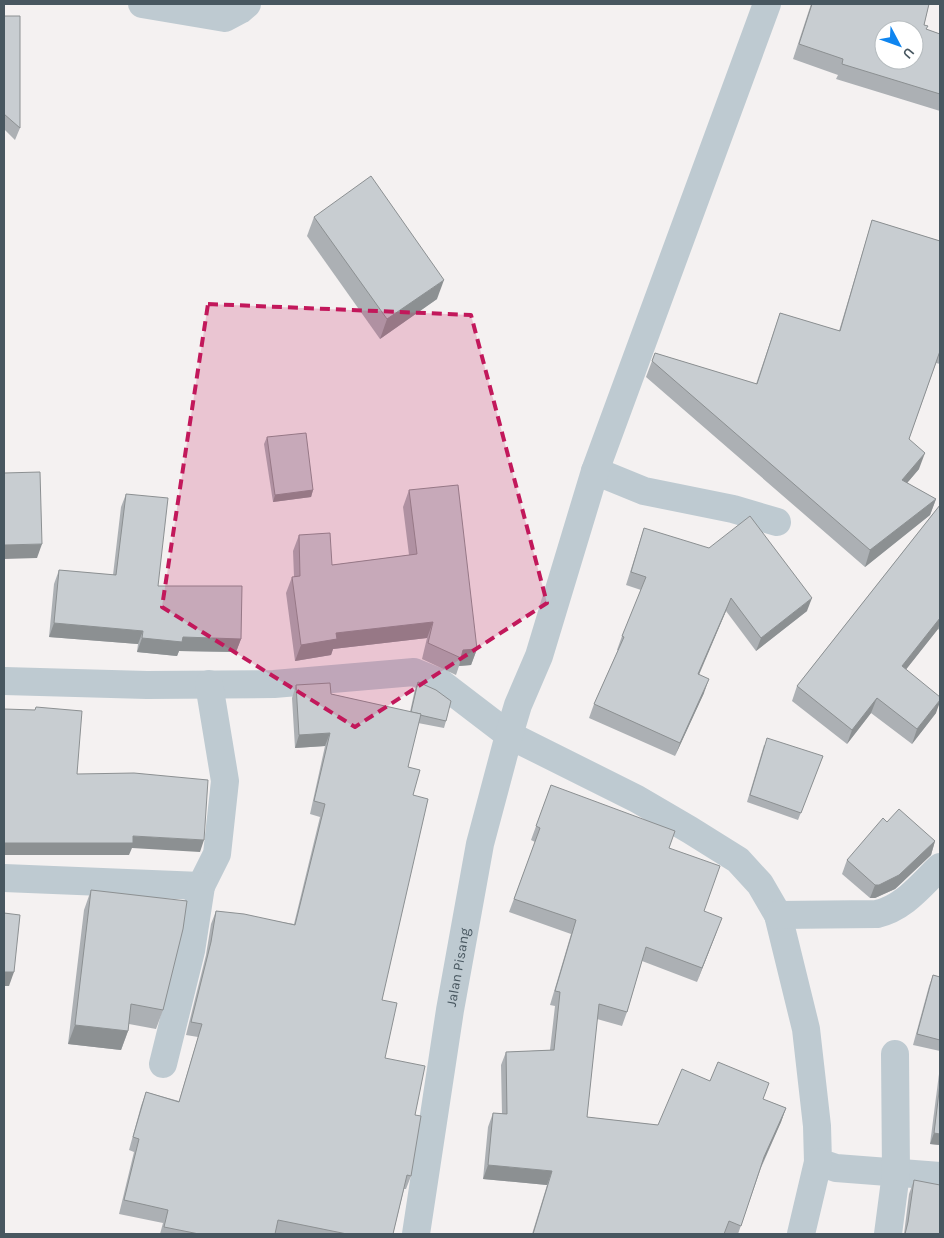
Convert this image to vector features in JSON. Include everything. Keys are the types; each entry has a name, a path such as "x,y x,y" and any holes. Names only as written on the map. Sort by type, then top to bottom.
{"street":[{"path":"142,4 225,18 247,4"},
{"name":"Jalan Pisang","path":"416,1234 450,1010 480,844 509,735 518,705 539,656 595,471 767,4"},
{"path":"595,471 644,491 733,509 777,522"},
{"path":"4,681 274,684 414,672 441,683 509,735 636,799 738,860 788,914 806,1029 817,1126 827,1165 801,1234"},
{"path":"163,1064 191,951 201,886 217,854 225,781 210,684"},
{"path":"788,914 877,914 891,911 907,900 940,866"},
{"path":"4,878 201,886"},
{"path":"888,1234 896,1054"},
{"path":"827,1165 940,1176"}],"highlighted area":[{"path":"208,304 471,315 547,603 355,727 162,607"}],"building":[{"path":"812,4 929,4 924,25 928,26 926,29 940,34 940,94 842,64 843,59 799,44"},
{"path":"4,16 20,16 20,128 4,114"},
{"path":"371,176 444,280 387,319 314,217"},
{"path":"872,220 940,241 940,351 909,439 925,453 902,480 936,499 870,550 652,361 655,353 757,384 780,313 840,331"},
{"path":"306,433 313,490 275,495 267,437"},
{"path":"40,472 42,544 4,545 4,473"},
{"path":"458,485 477,649 463,650 461,658 428,643 433,622 336,633 337,639 301,645 292,577 300,576 299,535 330,533 332,565 417,554 409,490"},
{"path":"126,494 168,498 158,586 242,586 241,639 183,637 182,642 142,638 143,631 54,623 59,570 116,575"},
{"path":"940,505 940,618 902,666 940,697 940,700 917,729 877,698 852,730 797,686"},
{"path":"750,516 812,598 761,638 731,598 698,674 709,679 680,743 594,704 624,637 622,636 646,577 631,572 644,528 709,548"},
{"path":"418,682 436,690 451,701 446,721 411,712"},
{"path":"330,683 331,694 421,714 408,767 420,770 413,795 428,799 382,1000 397,1003 385,1058 425,1066 415,1115 421,1116 411,1176 407,1175 393,1234 347,1234 278,1220 275,1234 199,1234 164,1227 168,1210 124,1200 139,1139 133,1137 146,1092 179,1102 202,1024 191,1022 211,942 216,911 244,914 295,925 325,804 314,801 330,733 299,735 296,685"},
{"path":"36,707 82,711 77,774 134,773 208,780 204,840 133,836 133,843 4,843 4,709 35,710"},
{"path":"767,738 823,756 801,813 750,795"},
{"path":"551,785 675,831 669,848 720,866 704,911 722,918 702,968 646,947 627,1012 599,1004 587,1117 658,1125 682,1069 710,1081 718,1062 769,1083 763,1099 786,1108 764,1157 741,1226 729,1221 724,1234 533,1234 552,1171 488,1165 493,1113 507,1114 506,1052 554,1050 560,992 555,991 576,920 514,899 540,828 536,826"},
{"path":"899,809 935,841 899,875 879,885 875,885 847,860 883,818 887,822"},
{"path":"91,890 187,901 183,929 163,1010 131,1004 128,1031 75,1025"},
{"path":"4,913 20,915 14,972 4,972"},
{"path":"933,975 940,977 940,1040 917,1034"},
{"path":"940,1084 940,1134 934,1133"},
{"path":"914,1180 940,1185 940,1234 905,1234"}]}
